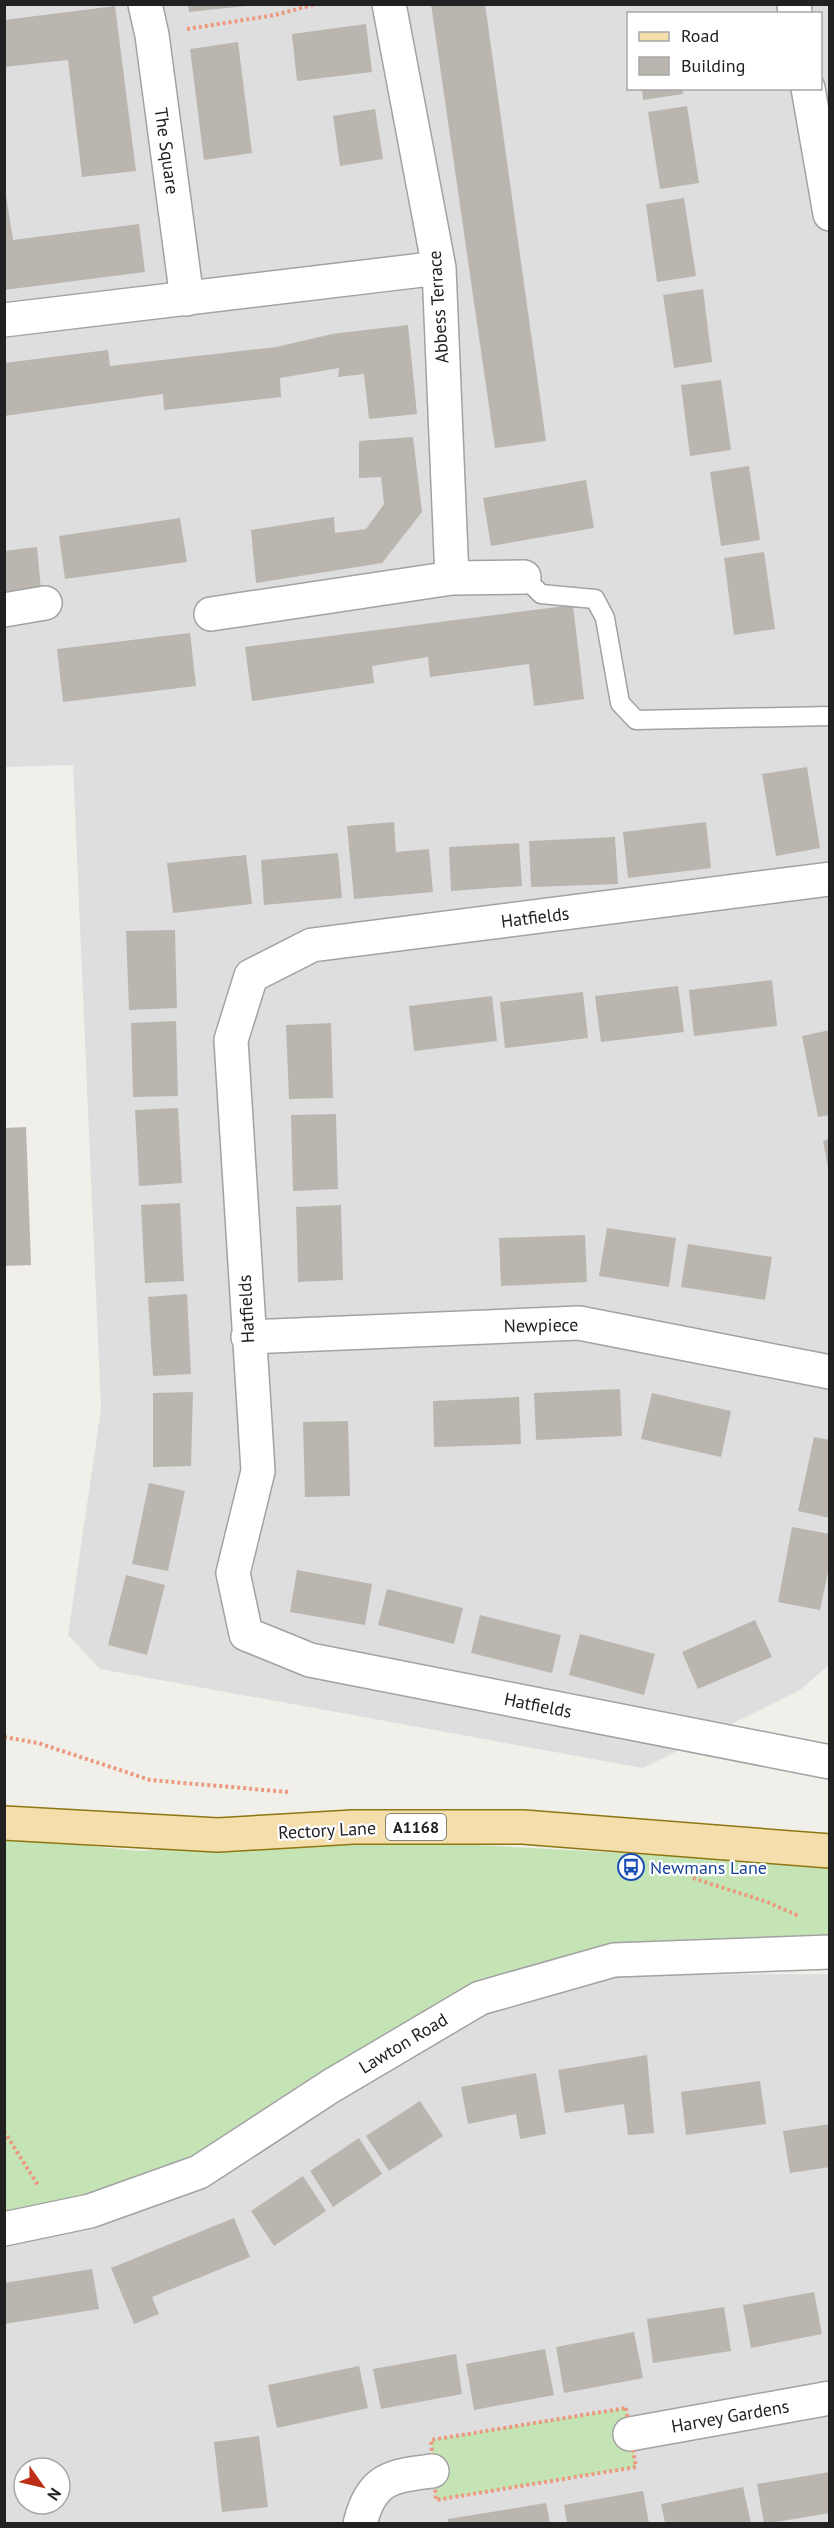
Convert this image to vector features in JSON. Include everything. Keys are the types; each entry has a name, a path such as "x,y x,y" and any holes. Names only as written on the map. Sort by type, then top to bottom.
{"main road":[{"name":"Rectory Lane","path":"4,1823 218,1835 353,1827 523,1827 829,1848"}],"street":[{"name":"Abbess Terrace","path":"389,4 439,268 452,579"},
{"name":"The Square","path":"148,20 187,299"},
{"path":"808,90 830,214"},
{"path":"4,320 439,268"},
{"path":"211,614 452,579 524,577"},
{"path":"4,610 45,603"},
{"name":"Hatfields","path":"830,879 312,945 251,976 231,1040 258,1471 233,1574 246,1634 310,1660 830,1762"},
{"name":"Newpiece","path":"248,1337 579,1323 830,1372"},
{"name":"Lawton Road","path":"4,2229 90,2211 199,2172 332,2086 480,1998 614,1960 830,1952"},
{"name":"Harvey Gardens","path":"630,2434 830,2398"},
{"path":"360,2523 366,2501 392,2476 432,2471"}],"lane":[{"path":"524,577 541,594 595,599 605,618 620,703 636,720 830,716"}],"path":[{"path":"148,20 275,15 316,4"},
{"path":"4,2131 59,2218"},
{"path":"626,2408 630,2434 636,2466 436,2500 431,2440 626,2408"}],"shaded area":[{"path":"4,5 829,5 829,1665 800,1690 643,1768 100,1669 68,1635 101,1409 73,765 5,767"},
{"path":"829,1974 829,2523 5,2524 5,2244 95,2227 209,2187 343,2094 485,2009 618,1975"}],"green space":[{"path":"4,1837 139,1851 348,1838 829,1864 829,1952 614,1960 480,1998 199,2172 5,2229"},
{"path":"626,2408 636,2467 436,2500 431,2440"}],"building":[{"path":"188,4 246,4 246,6 189,12"},
{"path":"431,4 485,4 546,441 495,448"},
{"path":"115,6 136,171 82,177 68,60 4,67 4,20"},
{"path":"366,24 372,72 297,81 292,34"},
{"path":"238,42 252,153 204,160 190,49"},
{"path":"642,90 682,90 683,94 643,100"},
{"path":"687,106 699,183 660,189 648,112"},
{"path":"375,109 383,159 340,166 333,116"},
{"path":"4,183 13,240 139,224 145,272 4,290"},
{"path":"684,198 696,276 657,282 646,204"},
{"path":"703,289 712,362 674,368 663,295"},
{"path":"408,325 417,414 369,419 364,374 338,377 339,368 280,378 281,397 164,410 163,394 4,416 4,363 108,350 110,366 276,347 332,334"},
{"path":"721,380 731,450 690,456 681,385"},
{"path":"413,437 422,512 382,563 256,583 251,530 334,517 335,533 366,529 384,504 381,477 359,478 359,441"},
{"path":"749,466 760,540 721,546 710,472"},
{"path":"586,480 594,528 491,546 483,498"},
{"path":"180,518 187,562 65,579 59,536"},
{"path":"37,547 41,590 4,594 4,551"},
{"path":"764,552 775,629 734,635 724,558"},
{"path":"573,605 584,699 534,706 529,664 430,677 428,657 372,666 374,683 252,701 245,647"},
{"path":"190,633 196,686 63,702 57,649"},
{"path":"807,767 820,848 776,856 762,774"},
{"path":"394,822 396,852 429,849 433,892 354,899 347,826"},
{"path":"706,822 711,868 628,878 623,832"},
{"path":"615,837 618,884 531,887 529,841"},
{"path":"519,843 522,886 451,891 449,847"},
{"path":"338,853 342,898 264,905 261,860"},
{"path":"246,855 252,904 173,913 167,863"},
{"path":"175,930 177,1008 129,1010 126,931"},
{"path":"772,980 777,1026 694,1036 689,990"},
{"path":"678,986 684,1032 601,1042 595,996"},
{"path":"583,992 588,1038 505,1048 500,1002"},
{"path":"492,996 497,1041 414,1051 409,1006"},
{"path":"176,1021 178,1096 133,1097 131,1023"},
{"path":"331,1023 333,1098 289,1099 286,1025"},
{"path":"830,1030 830,1115 818,1117 802,1036"},
{"path":"178,1108 182,1183 139,1186 135,1110"},
{"path":"336,1114 338,1189 293,1191 291,1115"},
{"path":"26,1127 31,1265 4,1266 4,1128"},
{"path":"830,1139 830,1168 828,1168 823,1141"},
{"path":"180,1203 184,1281 145,1283 141,1205"},
{"path":"341,1205 343,1280 298,1282 296,1207"},
{"path":"607,1228 676,1238 669,1287 599,1276"},
{"path":"585,1235 587,1282 501,1286 499,1238"},
{"path":"688,1244 772,1257 765,1300 681,1287"},
{"path":"187,1294 191,1374 153,1376 148,1297"},
{"path":"620,1389 622,1436 536,1440 534,1393"},
{"path":"193,1392 191,1466 153,1467 153,1393"},
{"path":"652,1393 731,1411 721,1457 641,1439"},
{"path":"519,1397 521,1444 434,1447 433,1401"},
{"path":"348,1421 350,1496 305,1497 303,1422"},
{"path":"814,1437 830,1440 830,1518 798,1511"},
{"path":"149,1483 185,1491 168,1571 132,1564"},
{"path":"792,1527 830,1534 830,1562 820,1610 778,1602"},
{"path":"297,1570 372,1584 365,1625 290,1612"},
{"path":"126,1575 165,1585 147,1655 108,1645"},
{"path":"387,1589 463,1608 454,1644 378,1625"},
{"path":"480,1615 561,1635 552,1673 471,1653"},
{"path":"755,1620 772,1657 698,1689 682,1652"},
{"path":"580,1634 655,1654 644,1695 569,1675"},
{"path":"647,2055 654,2133 628,2135 624,2104 565,2113 558,2070"},
{"path":"536,2073 546,2134 520,2139 516,2114 468,2124 461,2087"},
{"path":"760,2081 766,2124 686,2135 681,2092"},
{"path":"420,2101 443,2136 389,2171 366,2136"},
{"path":"830,2124 830,2167 790,2173 783,2131"},
{"path":"359,2138 382,2174 333,2207 310,2171"},
{"path":"303,2176 326,2211 274,2246 251,2211"},
{"path":"234,2218 250,2257 152,2297 159,2314 134,2324 111,2268"},
{"path":"92,2269 99,2309 4,2324 4,2283"},
{"path":"814,2292 822,2334 751,2348 743,2305"},
{"path":"724,2307 731,2351 653,2363 647,2319"},
{"path":"634,2332 643,2378 564,2393 556,2347"},
{"path":"545,2349 554,2395 474,2410 466,2364"},
{"path":"456,2354 462,2394 381,2409 373,2369"},
{"path":"359,2366 368,2408 277,2428 268,2385"},
{"path":"259,2436 268,2507 222,2512 214,2442"},
{"path":"830,2472 830,2513 764,2524 757,2484"},
{"path":"743,2487 751,2523 665,2523 661,2504"},
{"path":"643,2491 649,2523 567,2523 564,2505"},
{"path":"546,2503 550,2523 448,2523 448,2519"}],"place":[{"name":"Newmans Lane","path":"631,1867"}]}
